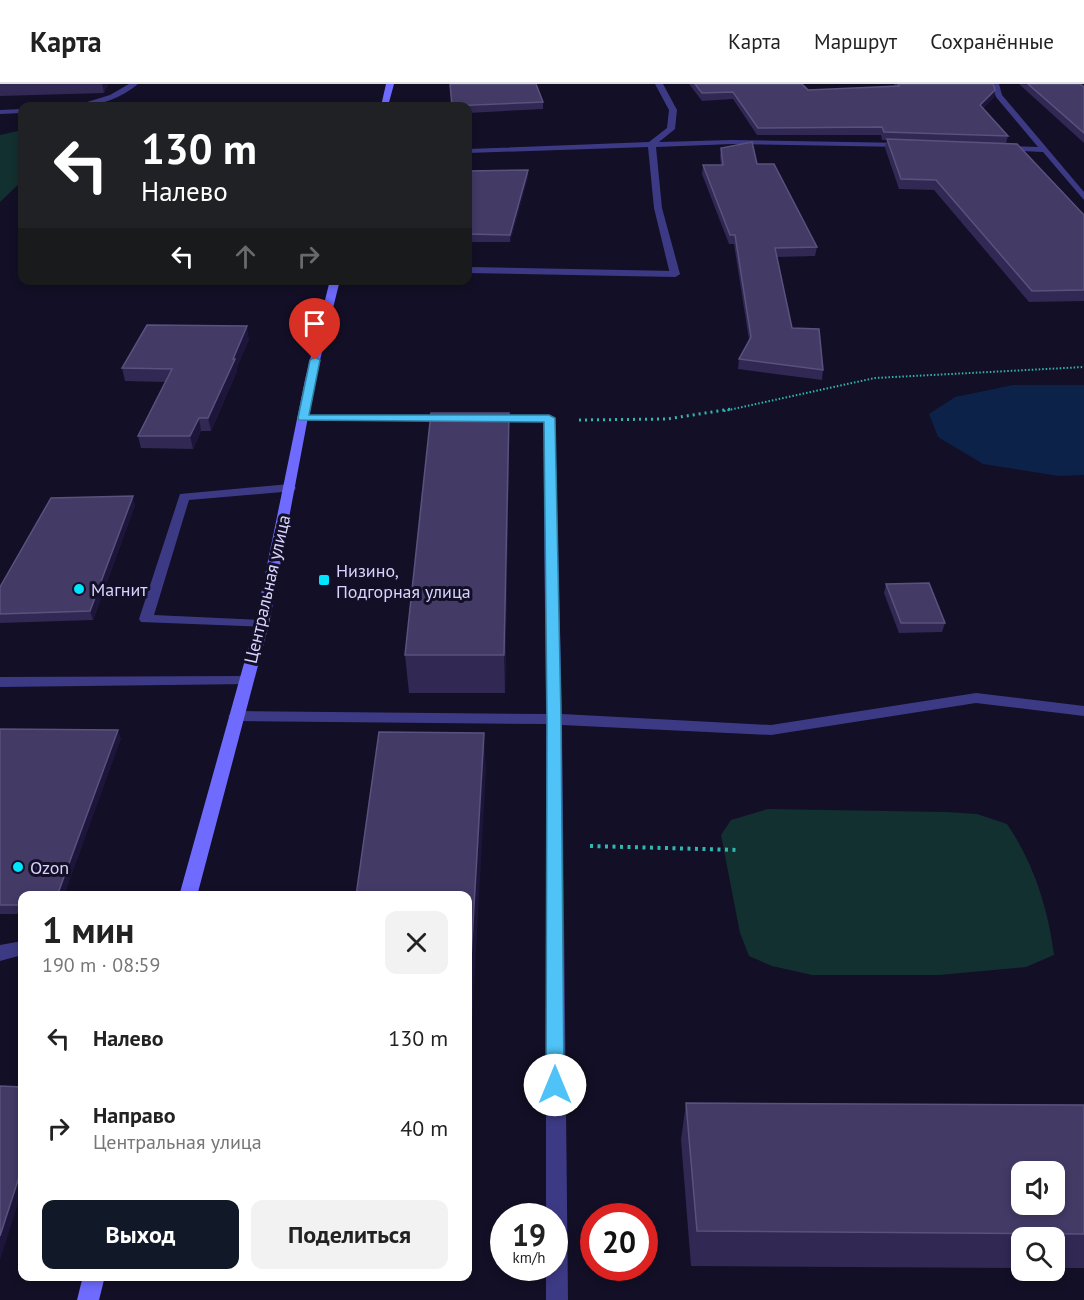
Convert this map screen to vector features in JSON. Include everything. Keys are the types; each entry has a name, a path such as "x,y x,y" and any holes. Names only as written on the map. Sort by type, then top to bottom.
{"street":[{"path":"94,102 113,97 134,84"},
{"path":"385,102 390,84"},
{"path":"652,144 671,129 673,110 659,84"},
{"path":"995,84 999,95 1084,197"},
{"path":"0,112 18,111"},
{"path":"472,151 652,144 829,142 912,145"},
{"path":"472,270 675,274 658,208 652,144"},
{"path":"996,148 1043,150"},
{"name":"Центральная улица","path":"189,891 262,624 303,418 334,285"},
{"path":"303,418 549,418 554,719 557,1300"},
{"path":"262,624 146,619 184,497 290,488"},
{"path":"0,682 246,681"},
{"path":"236,716 554,719 771,730 976,698 1084,711"},
{"path":"0,954 18,949"},
{"path":"88,1300 93,1281"}],"path":[{"path":"549,418 667,419 752,405 875,378 1084,367"},
{"path":"553,846 739,850"}],"green space":[{"path":"18,131 18,185 0,202 0,135"},
{"path":"768,809 947,812 977,814 1007,824 1032,870 1044,904 1054,955 1026,967 939,975 812,975 772,966 749,956 740,933 721,835 731,820"}],"water":[{"path":"1013,385 1084,385 1084,475 1059,476 983,464 938,437 929,414 955,397"}],"building":[{"path":"450,84 536,84 543,102 472,105 472,102 452,102"},
{"path":"695,84 802,84 808,90 899,86 898,84 993,84 995,90 980,105 1008,136 884,132 882,127 758,128 733,92 702,93"},
{"path":"1028,84 1080,84 1084,87 1084,133"},
{"path":"887,139 1017,144 1084,215 1084,290 1032,291 936,180 901,179"},
{"path":"752,142 757,164 774,164 817,247 775,248 792,328 819,329 823,370 739,359 751,337 735,235 730,235 703,165 723,165 721,148"},
{"path":"528,170 510,235 472,234 472,171"},
{"path":"147,325 247,326 233,359 235,359 208,418 199,418 190,436 138,436 172,369 122,368"},
{"path":"431,413 509,413 504,655 405,655"},
{"path":"133,496 90,611 0,614 0,587 51,498"},
{"path":"929,583 945,623 901,623 886,584"},
{"path":"0,729 118,730 59,891 18,891 18,905 0,905"},
{"path":"379,732 484,733 472,941 472,891 357,891"},
{"path":"0,1086 18,1087 18,1180 0,1236"},
{"path":"686,1103 1084,1105 1084,1234 1065,1234 1065,1227 1011,1227 1011,1233 697,1231"}],"place":[{"name":"Низино, Подгорная улица","path":"324,580"},
{"name":"Магнит","path":"79,589"},
{"name":"Ozon","path":"18,867"}],"route":[{"path":"315,360 303,418 549,418 554,719 555,1085"}]}
